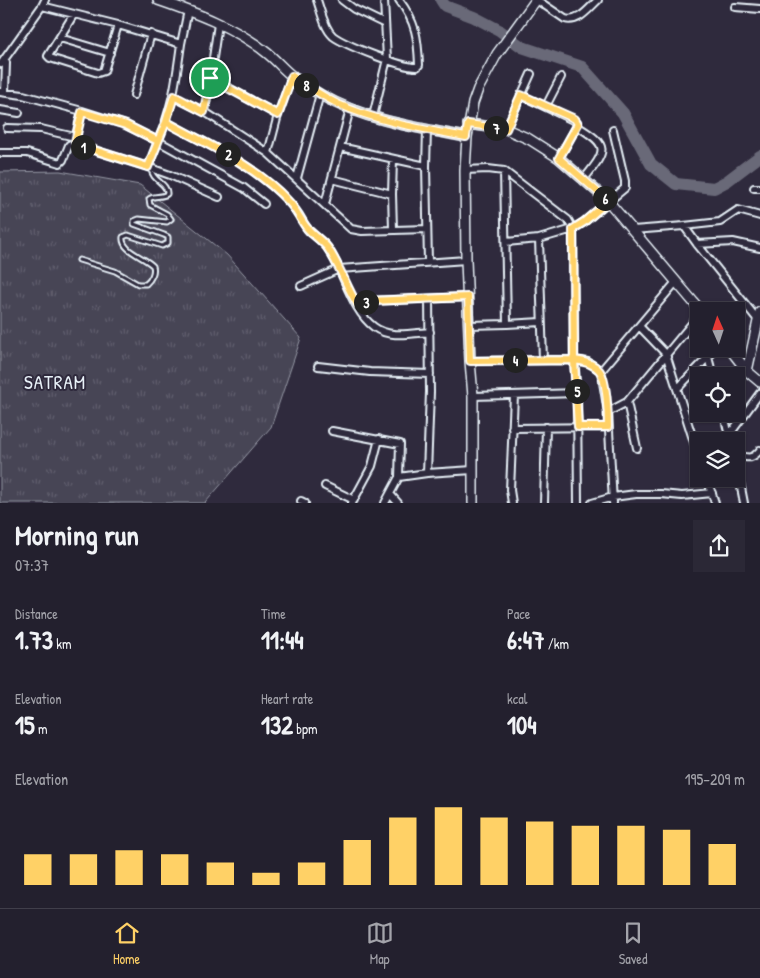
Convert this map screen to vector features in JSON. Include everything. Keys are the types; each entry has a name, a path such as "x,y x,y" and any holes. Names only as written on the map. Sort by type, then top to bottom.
{"street":[{"path":"158,0 185,6 242,36 267,53 292,76 320,94 350,109 427,130 466,137"},
{"path":"317,0 325,22 332,34 341,41 387,59 417,67 419,65 417,34 411,16 399,0"},
{"path":"342,0 354,10 385,24"},
{"path":"373,116 387,59 384,0"},
{"path":"473,503 473,396 466,260 465,170 468,124 478,89 497,54 536,0 565,19 570,20 577,19 598,0"},
{"path":"181,44 118,24 74,14 44,3 4,63 3,92 23,95 126,125 244,188 264,204"},
{"path":"150,168 174,96 185,6"},
{"path":"735,7 760,9"},
{"path":"74,14 49,53 50,58 102,73 118,24"},
{"path":"204,112 218,24"},
{"path":"134,95 151,34"},
{"path":"60,38 110,53"},
{"path":"506,129 531,74"},
{"path":"268,153 278,115 292,76"},
{"path":"546,106 561,77"},
{"path":"210,78 278,115"},
{"path":"296,178 320,94"},
{"path":"521,95 578,122 559,158"},
{"path":"174,96 204,112 268,153 351,229 362,231 427,229"},
{"path":"325,204 350,109"},
{"path":"0,110 19,113"},
{"path":"0,153 27,153 60,163 69,145 75,139 82,112"},
{"path":"166,122 236,158 262,177 291,204 305,226 326,246 368,321 382,332 399,334 430,332"},
{"path":"468,124 506,129 529,139 559,158 608,201 693,302"},
{"path":"577,126 595,137 602,150 600,159 584,180"},
{"path":"7,128 41,129 75,139 78,145 170,175 219,197"},
{"path":"427,130 428,262"},
{"path":"506,242 539,239 573,229 622,191 625,185 613,130"},
{"path":"340,147 426,166"},
{"path":"393,159 393,229"},
{"path":"465,170 494,169 504,171 568,220 573,229 578,503"},
{"path":"504,171 508,324"},
{"path":"332,179 392,194"},
{"path":"633,230 720,222 738,210 760,216"},
{"path":"684,226 697,244 759,316 747,371"},
{"path":"539,239 543,360"},
{"path":"697,244 733,242 760,248"},
{"path":"302,286 339,269 466,260"},
{"path":"601,371 676,282"},
{"path":"357,304 368,301 468,297"},
{"path":"427,473 430,374 429,299"},
{"path":"469,326 542,322"},
{"path":"639,326 666,354 691,432"},
{"path":"608,412 627,402 690,326"},
{"path":"677,389 707,358"},
{"path":"737,358 747,371 760,382"},
{"path":"470,361 574,360 588,362 601,371 608,412 613,500"},
{"path":"318,366 370,372 430,374"},
{"path":"473,396 577,393"},
{"path":"731,432 760,393"},
{"path":"512,503 510,490 514,395"},
{"path":"627,402 637,448"},
{"path":"544,503 546,427"},
{"path":"512,428 608,427"},
{"path":"332,431 400,444 399,477 385,503"},
{"path":"325,486 353,501 372,466 379,439"},
{"path":"745,457 753,457 760,450"},
{"path":"399,477 473,470"},
{"path":"710,487 715,503"},
{"path":"741,487 744,503"},
{"path":"592,503 649,494 682,496 712,493"},
{"path":"390,494 398,503"},
{"path":"649,494 650,503"}],"lane":[{"path":"79,260 115,271 138,284 149,282 154,272 153,266 126,246 122,240 128,234 162,246 168,243 168,237 164,234 134,224 135,219 167,222 171,219 167,214 150,205 149,199 151,197 162,197 168,192 152,175 150,168"}],"green space":[{"path":"60,171 140,185 227,255 301,338 271,427 205,503 0,503 0,172"}],"waterway":[{"path":"441,0 445,6 474,17 499,30 522,47 582,67 623,113 651,164 676,184 714,188 727,181 760,156"}],"district":[{"name":"SATRAM","path":"55,382"}],"route":[{"path":"210,78 204,112 174,96 166,122 148,167 78,145 75,142 82,112 126,125 158,141 166,122 236,158 279,192 291,204 309,231 326,246 357,304 368,301 468,297 470,361 574,360 588,362 601,371 603,377 608,427 578,427 574,360 573,229 608,201 559,158 578,124 575,119 521,95 506,129 468,124 466,137 427,130 350,109 320,94 292,76 278,115 210,78"}]}
